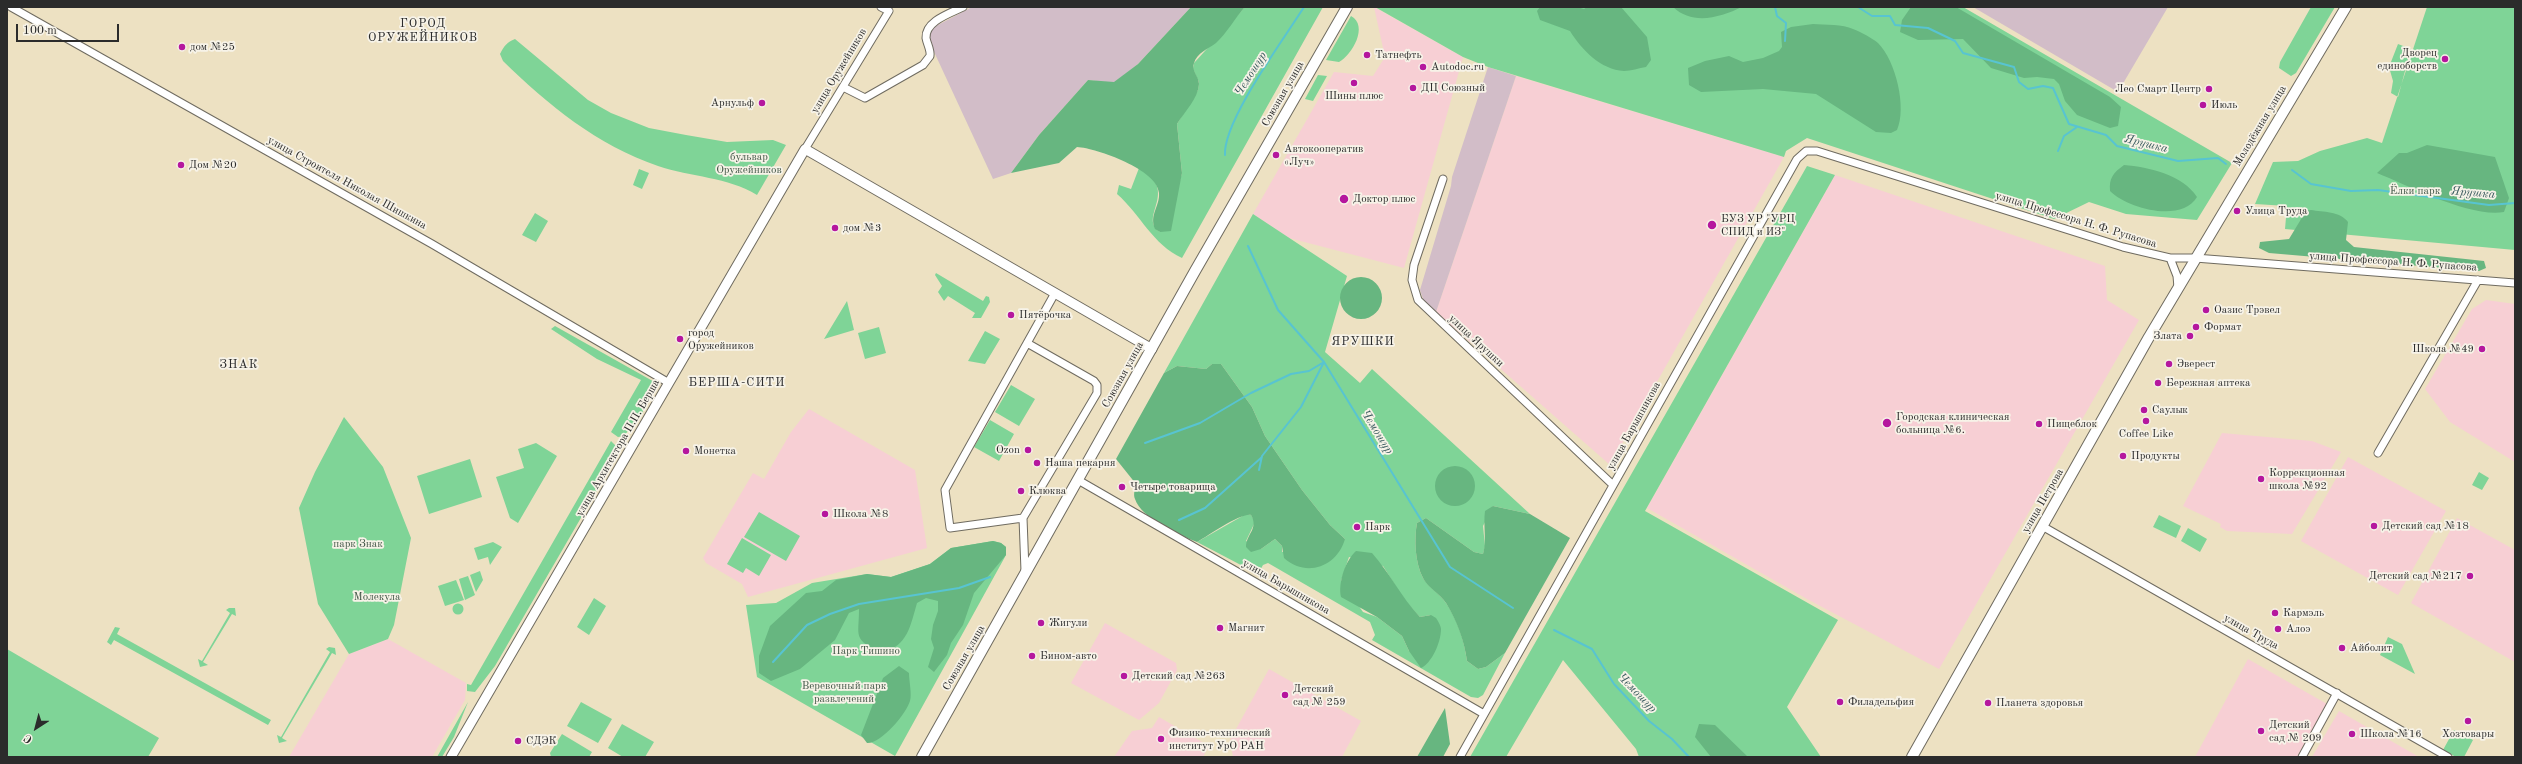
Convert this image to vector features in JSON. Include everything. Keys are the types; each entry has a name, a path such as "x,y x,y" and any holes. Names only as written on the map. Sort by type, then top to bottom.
{"main road":[{"name":"Союзная улица","path":"922,757 1347,7"},
{"name":"Молодёжная улица","path":"2195,258 2346,7"},
{"name":"улица Петрова","path":"1912,757 2195,258"}],"street":[{"name":"улица Строителя Николая Шишкина","path":"11,7 432,244 669,383"},
{"name":"улица Оружейников","path":"804,149 889,11 881,7"},
{"path":"843,86 865,98 923,65 930,56 926,36 928,29 934,22 963,7"},
{"path":"804,149 1152,349"},
{"name":"улица Архитектора П.П. Берша","path":"451,757 804,149"},
{"name":"улица Профессора Н. Ф. Рупасова","path":"1806,152 1817,151 2123,247 2170,258 2195,258 2515,283"},
{"name":"улица Барышникова","path":"1460,757 1797,160 1806,152"},
{"name":"улица Ярушки","path":"1443,179 1414,265 1412,280 1418,300 1613,485"},
{"path":"2170,258 2177,276 2178,288"},
{"path":"2378,453 2478,280"},
{"path":"1023,518 950,528 945,490 1055,293"},
{"path":"1025,574 1023,518 1097,393 1097,385 1094,381 1027,343"},
{"name":"улица Барышникова","path":"1078,480 1484,714"},
{"name":"улица Труда","path":"2042,526 2448,757"},
{"path":"2302,757 2337,693"}],"shaded area":[{"path":"972,7 1191,7 1138,64 1114,83 1088,80 1039,135 1011,173 993,179 929,41 931,30 936,26"},
{"path":"1374,7 1463,57 1404,268 1289,238 1253,214 1334,72 1373,76 1385,57"},
{"path":"1973,7 2168,7 2118,92"},
{"path":"1488,67 1516,76 1436,312 1424,302 1420,290 1451,186 1452,177"},
{"path":"1516,76 1784,157 1610,465 1436,312"},
{"name":"Городская клиническая больница №6.","path":"1835,175 2105,266 2107,300 2139,320 1939,669 1807,599 1647,508"},
{"name":"Школа №49","path":"2486,300 2515,304 2515,462 2450,422 2425,389 2472,309"},
{"name":"Школа №8","path":"809,409 915,470 927,548 748,597 742,584 706,563 703,558 753,473 764,479 791,432"},
{"name":"Коррекционная школа №92","path":"2222,433 2312,441 2341,452 2292,534 2227,531 2220,527 2221,524 2183,506"},
{"name":"Детский сад №18","path":"2348,457 2446,511 2398,595 2301,541"},
{"name":"Детский сад №217","path":"2457,518 2515,550 2515,662 2411,603"},
{"name":"Детский сад №263","path":"1105,623 1176,663 1177,670 1159,703 1139,720 1071,683"},
{"path":"388,639 466,683 465,700 432,757 289,757 349,654"},
{"name":"Детский сад № 209","path":"2248,659 2327,704 2297,757 2195,757"},
{"name":"Детский сад № 259","path":"1269,669 1361,721 1342,757 1233,757 1230,740"},
{"name":"Школа №16","path":"2339,711 2419,757 2312,757"},
{"name":"Физико-технический институт УрО РАН","path":"1159,717 1209,746 1203,757 1114,757 1132,731 1152,728"}],"green space":[{"path":"1191,7 1245,7 1220,39 1198,56 1193,66 1199,84 1194,100 1177,124 1182,173 1171,231 1160,232 1155,229 1153,224 1159,193 1156,184 1149,176 1125,162 1098,151 1077,147 1059,163 1011,173 1039,135 1088,80 1114,82 1138,64"},
{"path":"1245,7 1323,7 1182,258 1163,245 1117,194 1119,185 1131,189 1139,168 1151,177 1157,186 1158,194 1153,219 1154,226 1160,232 1177,192 1182,173 1177,124 1198,90 1199,82 1193,69 1194,63"},
{"path":"1375,7 1963,7 2232,163 2197,220 2126,214 2089,202 2054,219 1807,138 1786,151 1784,157 1488,67 1463,57"},
{"path":"1540,7 1577,7 1584,9 1587,7 1621,7 1647,37 1651,60 1646,67 1629,71 1616,70 1607,67 1592,57 1580,45 1570,31 1540,20 1537,11"},
{"path":"1673,7 1742,7 1725,14 1707,18 1698,18 1681,13"},
{"path":"1911,7 1956,7 2110,97 2121,107 2118,126 2110,128 2077,115 2065,101 2059,84 2054,79 2037,77 2024,78 1991,68 1963,39 1918,40 1900,32 1902,20"},
{"path":"2311,7 2335,7 2296,73 2291,76 2279,68 2280,62"},
{"name":"Ёлки парк","path":"2427,7 2515,7 2515,250 2285,229 2287,206 2255,204 2273,162 2298,161 2320,151 2367,138 2382,143"},
{"path":"1351,16 1359,26 1357,40 1349,53 1339,62 1326,60"},
{"path":"1813,24 1849,27 1863,33 1878,43 1890,61 1898,85 1901,110 1897,130 1891,133 1876,132 1816,94 1763,89 1701,92 1689,85 1688,68 1705,61 1729,56 1743,62 1763,58 1779,51 1782,47 1781,32 1791,27"},
{"name":"бульвар Оружейников","path":"515,39 588,100 611,113 649,128 727,142 773,140 786,145 757,195 734,184 658,166 614,147 594,135 574,122 538,93 503,61 500,54 510,41"},
{"path":"2398,44 2411,49 2398,97 2391,93 2393,81 2389,67"},
{"path":"1318,75 1327,76 1313,101 1305,99"},
{"path":"2427,145 2495,157 2509,198 2504,212 2490,213 2458,206 2440,200 2377,173 2399,153 2407,153"},
{"path":"2124,165 2154,170 2165,174 2183,183 2191,189 2197,197 2190,205 2180,210 2155,210 2141,208 2129,203 2110,191 2112,176"},
{"path":"1807,166 1835,175 1645,511 1838,620 1787,707 1821,757 1639,757 1636,749 1563,660 1506,757 1470,757"},
{"path":"639,169 649,173 642,189 633,185"},
{"path":"2311,210 2336,214 2345,218 2348,222 2346,240 2354,247 2484,261 2486,268 2479,271 2269,253 2259,248 2260,242 2289,239 2306,211"},
{"path":"535,213 548,221 536,242 522,235"},
{"path":"1253,214 1347,276 1325,352 1360,383 1372,369 1530,514 1493,506 1483,526 1485,546 1483,554 1474,552 1426,518 1417,523 1416,551 1420,572 1425,581 1446,603 1454,617 1462,638 1467,661 1478,669 1486,667 1505,653 1483,695 1478,698 1471,697 1372,640 1375,635 1370,622 1268,563 1263,565 1258,574 1197,542 1246,514 1251,515 1255,522 1246,541 1261,549 1275,539 1282,546 1282,552 1345,539 1330,525 1302,490 1265,436 1252,407 1221,364 1212,364 1206,369 1177,366 1164,373","holes":["1349,557 1383,566 1405,601 1420,617 1431,615 1409,651 1402,636 1377,617 1363,612 1341,581"]},
{"path":"936,273 983,301 986,296 989,297 990,302 981,318 972,318 975,313 948,296 944,301 938,292 942,286 935,275"},
{"path":"1361,277 1376,283 1382,298 1376,313 1361,319 1346,313 1340,298 1346,283"},
{"path":"847,301 854,330 824,339"},
{"path":"555,326 658,384 642,413 624,436 618,437 611,432 641,380 597,359 551,329"},
{"path":"879,327 886,353 865,359 858,333"},
{"path":"985,331 1000,339 985,364 968,361"},
{"path":"1212,364 1221,364 1252,407 1265,436 1302,490 1330,525 1345,539 1341,549 1328,563 1311,568 1293,564 1284,558 1282,546 1275,539 1261,549 1251,552 1246,547 1254,524 1251,515 1240,517 1197,542 1162,525 1145,513 1139,506 1134,496 1136,484 1116,459 1164,373 1177,366 1206,369"},
{"path":"1011,385 1035,399 1019,426 995,412"},
{"name":"парк Знак","path":"344,417 383,467 411,538 394,625 388,639 349,654 318,604 299,508 315,472"},
{"path":"990,420 1014,434 999,461 974,447"},
{"path":"611,441 617,447 605,469 600,485 495,666 475,692 467,691 467,684 471,685"},
{"path":"536,443 557,456 518,523 510,518 496,477 524,468 518,449"},
{"path":"470,459 482,497 429,514 417,476"},
{"path":"1459,466 1466,469 1472,475 1475,486 1474,494 1466,503 1459,506 1451,506 1444,503 1436,494 1435,482 1438,475 1447,467"},
{"path":"2479,472 2489,478 2482,490 2472,485"},
{"path":"1493,506 1530,514 1570,538 1505,653 1486,667 1478,669 1467,661 1460,631 1446,603 1427,584 1420,572 1415,543 1416,529 1417,523 1426,518 1474,552 1483,554 1485,544 1485,511"},
{"path":"759,512 800,536 786,561 744,537"},
{"path":"2159,515 2181,526 2176,538 2153,527"},
{"path":"2188,528 2207,539 2200,552 2181,541"},
{"path":"742,538 771,555 759,576 746,568 743,573 727,564"},
{"name":"Парк Тишино","path":"993,541 1001,543 1006,547 1006,555 895,756 757,677 746,605 776,603 812,583 867,574 891,577 930,564 951,548"},
{"path":"993,541 1001,543 1006,547 1006,555 974,593 963,625 951,643 947,655 934,672 928,667 934,648 931,639 933,625 938,611 938,601 926,598 917,603 907,634 903,640 891,650 882,653 872,648 862,640 858,632 859,609 849,613 835,640 800,669 771,681 759,673 759,656 770,626 806,593 822,591 836,580 867,574 891,577 930,564 951,548"},
{"path":"493,542 502,547 490,565 488,557 478,560 474,548"},
{"path":"1356,551 1372,553 1420,617 1431,615 1436,618 1441,629 1438,646 1429,662 1421,668 1409,651 1402,636 1377,617 1341,597 1340,591 1343,572 1352,555"},
{"path":"480,571 483,580 476,592 470,575"},
{"path":"468,576 475,595 465,600 459,579"},
{"path":"456,580 464,600 445,606 438,586"},
{"path":"594,598 606,606 589,635 577,627"},
{"path":"458,603 462,605 464,609 462,613 458,615 454,613 452,609 454,605"},
{"path":"229,608 235,608 236,616 232,614 203,662 208,665 200,667 198,659 202,661 230,613 226,610"},
{"path":"115,627 120,628 117,634 271,720 268,725 114,640 111,645 107,642"},
{"path":"2388,637 2402,644 2415,674 2380,655"},
{"path":"329,647 335,648 336,655 332,653 282,738 287,741 279,743 277,735 281,737 330,652 326,649"},
{"path":"7,649 159,738 148,757 7,757"},
{"path":"899,666 909,673 911,698 908,707 886,734 873,742 867,743 861,735 883,678"},
{"path":"468,702 454,737 442,757 437,757"},
{"path":"581,702 612,719 598,743 567,726"},
{"path":"1445,708 1450,744 1443,757 1417,757"},
{"path":"622,724 654,742 645,757 623,757 608,748"},
{"path":"1699,724 1715,725 1748,757 1711,757 1695,737"},
{"path":"2454,730 2473,740 2464,757 2456,757 2443,750"},
{"path":"562,734 592,752 589,757 551,757 550,753"}],"waterway":[{"name":"Чемошур","path":"1225,155 1227,140 1244,102 1256,80 1304,7"},
{"path":"1775,7 1777,16 1786,23 1785,41"},
{"name":"Ярушка","path":"1858,7 1872,16 1890,16 1895,25 1928,28 1955,41 1963,53 2014,67 2019,82 2028,89 2043,86 2053,88 2069,124 2106,135 2117,146 2178,161 2218,158 2226,164"},
{"path":"2058,151 2064,136 2077,127"},
{"name":"Ярушка","path":"2292,170 2311,184 2351,191 2378,190 2489,205 2515,203"},
{"name":"Чемошур","path":"1248,246 1278,310 1324,362 1450,567 1513,608"},
{"path":"1145,443 1200,423 1251,393 1291,374 1309,371 1324,362"},
{"path":"1259,470 1262,456 1301,407 1324,362"},
{"path":"1179,520 1205,508 1262,457"},
{"path":"773,662 807,625 830,614 859,604 959,588 990,577"},
{"name":"Чемошур","path":"1554,630 1592,649 1614,684 1649,721 1672,739 1689,757"}],"place":[{"name":"дом №25","path":"182,47"},
{"name":"Татнефть","path":"1367,55"},
{"name":"Дворец единоборств","path":"2445,59"},
{"name":"Autodoc.ru","path":"1423,67"},
{"name":"Шины плюс","path":"1354,83"},
{"name":"ДЦ Союзный","path":"1413,88"},
{"name":"Лео Смарт Центр","path":"2209,89"},
{"name":"Арнульф","path":"762,103"},
{"name":"Июль","path":"2203,105"},
{"name":"Автокооператив «Луч»","path":"1276,155"},
{"name":"Дом №20","path":"181,165"},
{"name":"Доктор плюс","path":"1344,199"},
{"name":"Улица Труда","path":"2237,211"},
{"name":"БУЗ УР \"УРЦ СПИД и ИЗ\"","path":"1712,225"},
{"name":"дом №3","path":"835,228"},
{"name":"Оазис Трэвел","path":"2206,310"},
{"name":"Пятёрочка","path":"1011,315"},
{"name":"Формат","path":"2196,327"},
{"name":"Злата","path":"2190,336"},
{"name":"город Оружейников","path":"680,339"},
{"name":"Школа №49","path":"2482,349"},
{"name":"Эверест","path":"2169,364"},
{"name":"Бережная аптека","path":"2158,383"},
{"name":"Саулык","path":"2144,410"},
{"name":"Coffee Like","path":"2146,421"},
{"name":"Городская клиническая больница №6.","path":"1887,423"},
{"name":"Пищеблок","path":"2039,424"},
{"name":"Ozon","path":"1028,450"},
{"name":"Монетка","path":"686,451"},
{"name":"Продукты","path":"2123,456"},
{"name":"Наша пекарня","path":"1037,463"},
{"name":"Коррекционная школа №92","path":"2261,479"},
{"name":"Четыре товарища","path":"1122,487"},
{"name":"Клюква","path":"1021,491"},
{"name":"Школа №8","path":"825,514"},
{"name":"Детский сад №18","path":"2374,526"},
{"name":"Парк","path":"1357,527"},
{"name":"Детский сад №217","path":"2470,576"},
{"name":"Кармэль","path":"2275,613"},
{"name":"Жигули","path":"1041,623"},
{"name":"Магнит","path":"1220,628"},
{"name":"Алоэ","path":"2278,629"},
{"name":"Айболит","path":"2342,648"},
{"name":"Бином-авто","path":"1032,656"},
{"name":"Детский сад №263","path":"1124,676"},
{"name":"Детский сад № 259","path":"1285,695"},
{"name":"Филадельфия","path":"1840,702"},
{"name":"Планета здоровья","path":"1988,703"},
{"name":"Хозтовары","path":"2468,721"},
{"name":"Детский сад № 209","path":"2261,731"},
{"name":"Школа №16","path":"2352,734"},
{"name":"Физико-технический институт УрО РАН","path":"1161,739"},
{"name":"СДЭК","path":"518,741"}],"district":[{"name":"ГОРОД ОРУЖЕЙНИКОВ","path":"423,31"},
{"name":"ЯРУШКИ","path":"1363,342"},
{"name":"ЗНАК","path":"239,365"},
{"name":"БЕРША-СИТИ","path":"737,383"}],"park label":[{"name":"Молекула","path":"377,597"},
{"name":"Веревочный парк развлечений","path":"844,692"}]}
